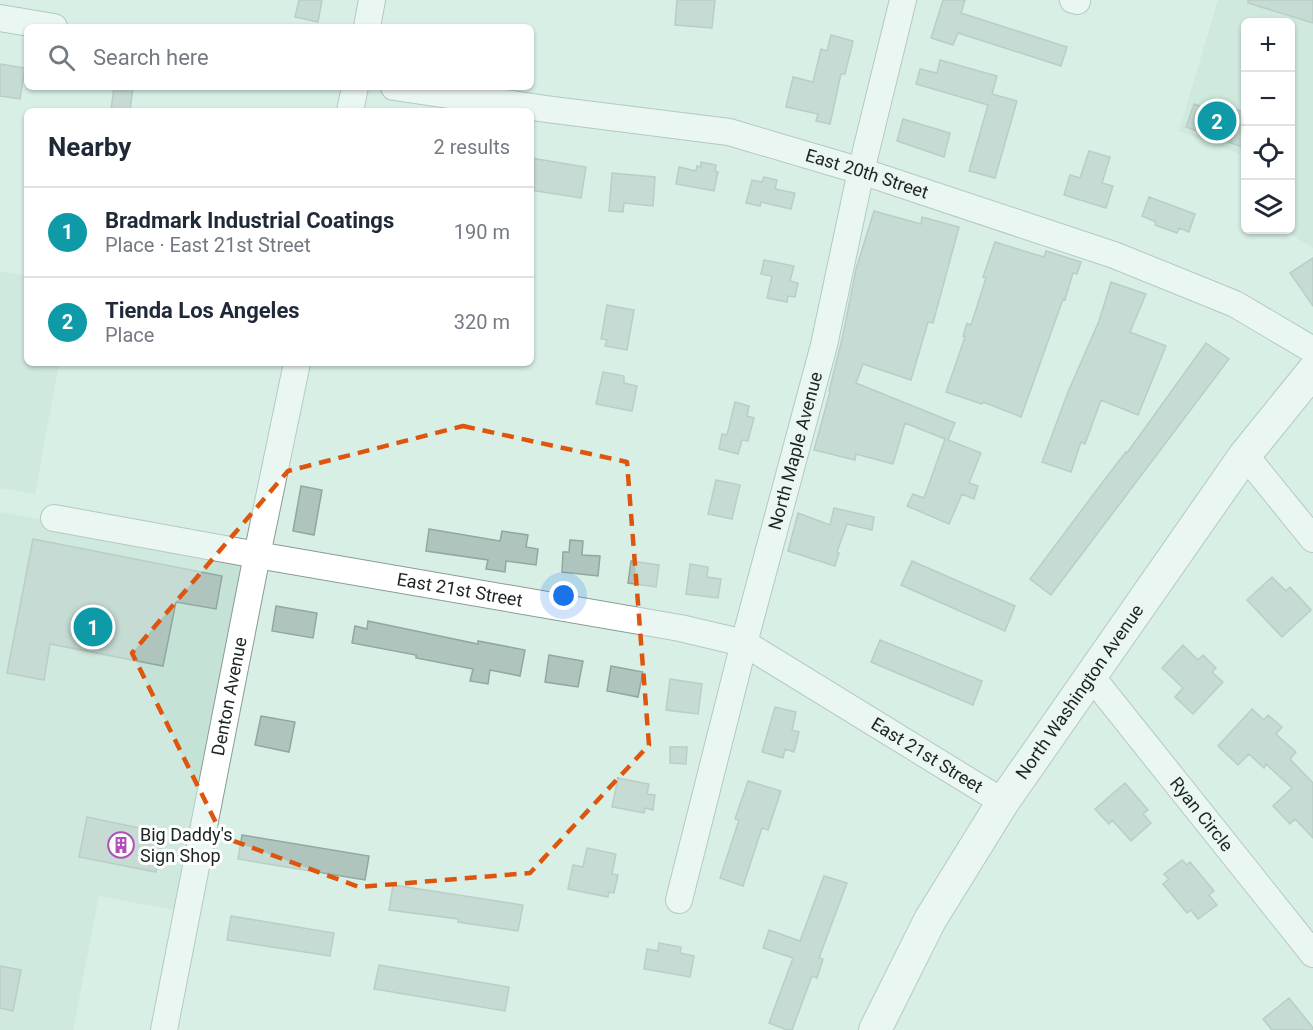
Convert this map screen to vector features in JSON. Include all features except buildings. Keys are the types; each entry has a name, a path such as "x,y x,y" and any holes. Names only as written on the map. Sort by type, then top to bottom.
{"main road":[{"name":"North Washington Avenue","path":"875,1030 930,920 1003,802 1245,455 1313,371"}],"street":[{"path":"368,24 372,0"},
{"name":"North Maple Avenue","path":"679,900 744,643 824,345 861,171 903,0"},
{"path":"0,18 36,24"},
{"path":"351,108 354,90"},
{"name":"East 20th Street","path":"415,90 729,132 861,171 1125,260 1234,304 1313,350"},
{"name":"Denton Avenue","path":"164,1030 296,366"},
{"path":"1245,455 1313,539"},
{"name":"East 21st Street","path":"54,518 680,628 744,643 1003,802"},
{"name":"Ryan Circle","path":"1091,676 1313,954"}],"highlighted area":[{"path":"463,426 627,462 649,745 530,873 359,887 223,837 132,653 288,471"}],"shaded area":[{"path":"1218,0 1313,0 1313,248 1291,234 1295,234 1295,18 1241,18 1241,154 1179,131"},
{"path":"0,271 24,275 24,366 58,366 35,494 0,488"},
{"path":"0,512 234,555 247,565 179,911 99,896 73,1030 0,1030"}],"place":[{"name":"Tienda Los Angeles","path":"1217,121"},
{"name":"Bradmark Industrial Coatings","path":"93,627"},
{"name":"Big Daddy's Sign Shop","path":"121,845"}]}
